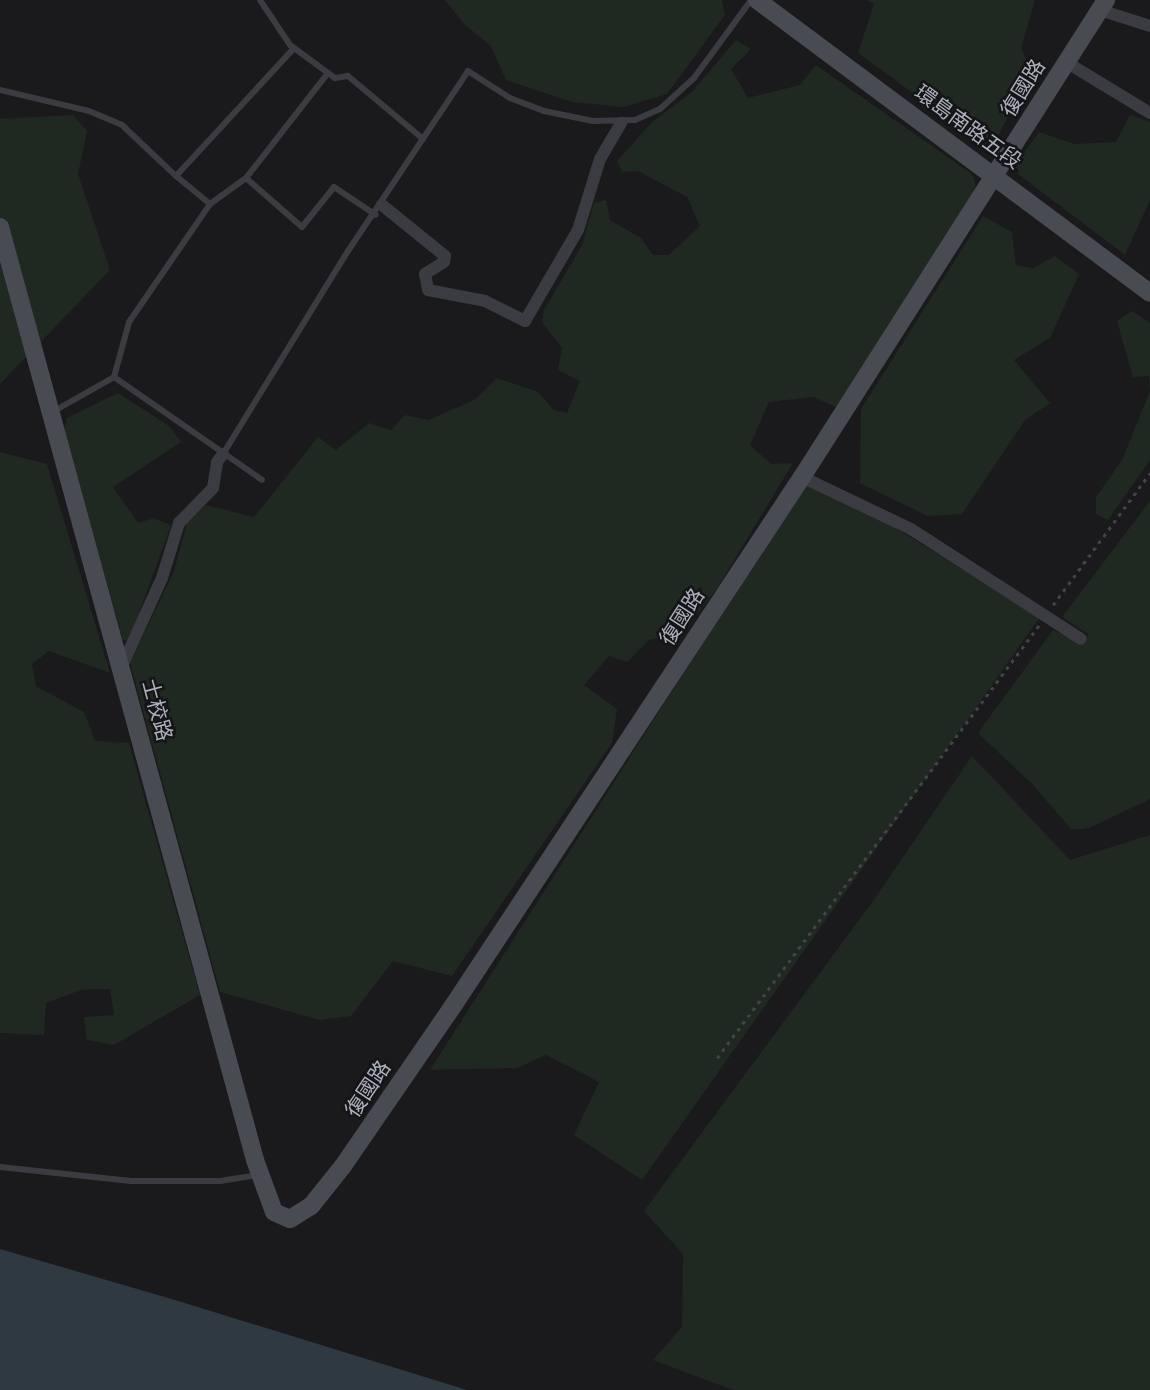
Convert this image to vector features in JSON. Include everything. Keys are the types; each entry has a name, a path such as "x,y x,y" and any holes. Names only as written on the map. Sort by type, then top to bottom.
{"street":[{"name":"環島南路五段","path":"757,0 996,174 1150,293"},
{"path":"1103,5 1150,26"},
{"name":"復國路","path":"270,1205 278,1217 298,1217 343,1166 802,477 1103,5"},
{"path":"1066,62 1150,113"},
{"path":"379,210 445,256 444,262 425,274 428,290 485,301 526,321 578,230 600,159 621,123"},
{"name":"士校路","path":"0,227 54,411 270,1205"},
{"path":"122,666 162,578 179,523 213,488 217,462 223,454"},
{"path":"802,477 911,529 1081,639"}],"lane":[{"path":"260,0 294,48 335,79 348,76 423,139"},
{"path":"223,454 348,251 379,210 468,71 528,105 593,121 621,123 647,116 678,94 711,57 751,0"},
{"path":"176,176 294,48"},
{"path":"54,411 114,377 130,322 210,204 246,178 328,73"},
{"path":"0,90 89,111 122,125 210,204"},
{"path":"246,178 302,226 334,187 379,210"},
{"path":"114,377 262,480"},
{"path":"0,1167 131,1181 210,1181 260,1175"}],"path":[{"path":"717,1058 1150,473"}],"shaded area":[{"path":"445,0 722,0 725,15 667,94 624,107 572,102 506,80 491,46 464,24"},
{"path":"867,0 1035,0 1021,48 1032,72 998,136 977,140 858,53 874,4"},
{"path":"736,40 751,49 731,69 748,98 800,85 816,65 972,174 976,185 971,197 836,407 813,397 769,402 750,445 771,464 793,463 718,587 684,631 649,640 627,662 609,656 584,685 617,709 612,743 452,976 393,961 351,1016 320,1020 220,992 130,663 174,571 187,523 206,505 254,517 318,437 336,450 369,423 391,430 405,415 429,420 476,399 497,378 538,392 554,410 567,413 580,381 558,370 562,348 542,322 544,310 582,245 594,203 606,200 610,220 641,238 653,255 669,255 700,226 687,197 638,171 622,172 617,161 652,122 692,92"},
{"path":"73,115 87,131 78,174 110,270 0,384 0,119"},
{"path":"1130,115 1150,122 1150,200 1125,255 1018,174 1017,162 1039,132 1074,144 1116,142"},
{"path":"983,216 1012,232 1016,265 1033,268 1055,256 1079,274 1050,338 1014,360 1050,403 1025,420 962,514 928,516 860,483 861,409"},
{"path":"1132,311 1150,323 1150,391 1149,376 1133,377 1117,321"},
{"path":"1150,391 1150,460 1108,520 1096,514 1096,497 1122,460"},
{"path":"118,393 169,426 181,442 113,487 138,523 154,518 171,525 129,641 123,640 64,430 67,418"},
{"path":"0,452 47,464 110,673 49,651 32,664 36,686 84,712 95,741 129,743 200,995 114,1045 87,1040 84,1017 114,1015 110,989 81,990 46,1003 44,1035 0,1033"},
{"path":"805,483 874,515 1040,617 642,1180 574,1135 599,1082 546,1055 517,1068 430,1070"},
{"path":"1150,501 1150,799 1089,828 1072,830 1033,785 978,733 1053,630 1083,643 1088,634 1062,617"},
{"path":"972,756 1070,860 1150,835 1150,1390 733,1390 653,1360 682,1327 683,1254 644,1211 873,901"},
{"path":"0,1249 175,1300 467,1390 0,1390"}]}
